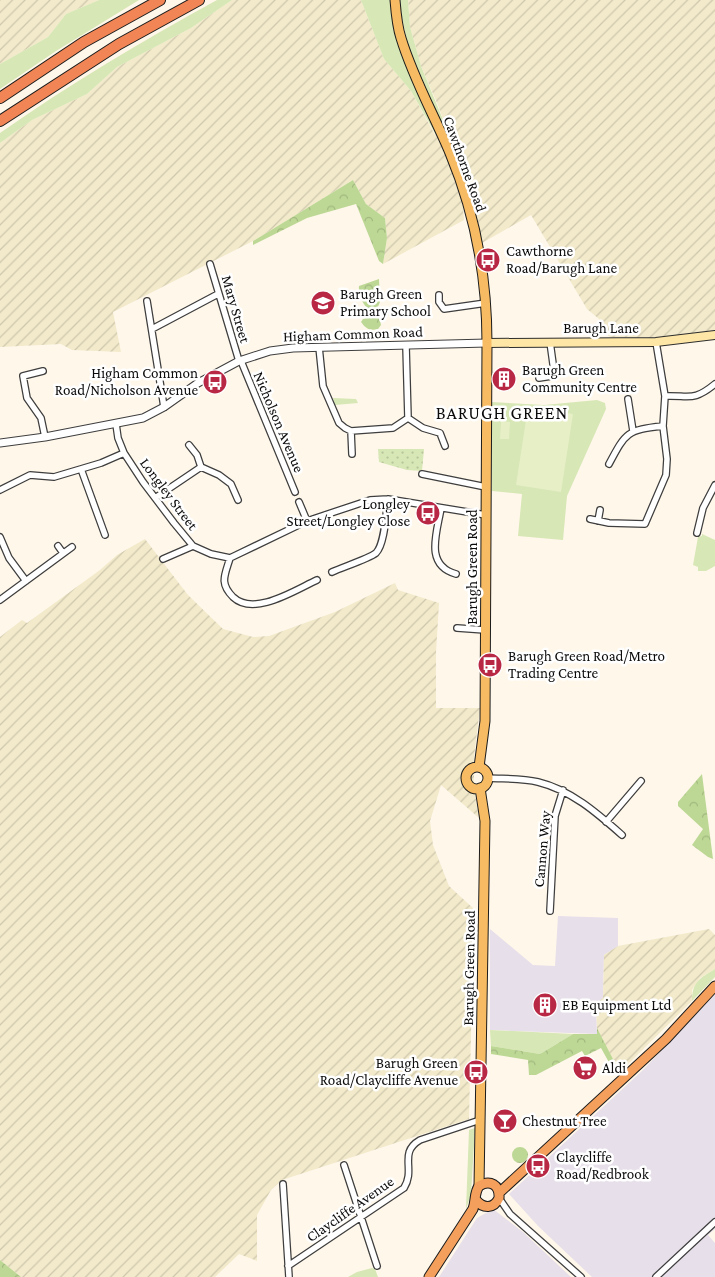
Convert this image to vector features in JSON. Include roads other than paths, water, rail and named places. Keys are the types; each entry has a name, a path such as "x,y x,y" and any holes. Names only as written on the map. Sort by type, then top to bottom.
{"highway":[{"path":"0,98 84,42 160,0"},
{"path":"0,121 119,44 199,0"},
{"path":"476,1200 481,1205 525,1168 666,1038 715,986"},
{"path":"429,1277 473,1209 476,1200 475,1193 479,1186 494,1195"},
{"path":"466,1220 494,1195"}],"main road":[{"name":"Cawthorne Road","path":"395,0 400,36 450,154 463,190 481,260 486,303 487,343"},
{"name":"Barugh Lane","path":"487,343 656,342 715,335"},
{"name":"Barugh Green Road","path":"479,1186 485,821 480,788 470,786 466,777 470,769 479,767 485,721 487,343"},
{"path":"479,767 485,770 488,778 485,785 480,788"},
{"name":"Barugh Green Road","path":"479,1149 484,1174 494,1195"}],"street":[{"name":"Mary Street","path":"210,264 240,361"},
{"path":"152,329 218,294"},
{"path":"439,295 439,302 444,309 486,303"},
{"path":"147,300 164,407"},
{"path":"539,378 552,376 554,371 550,342"},
{"path":"590,519 609,523 645,524 666,475 668,459 663,426 665,396 656,342"},
{"name":"Higham Common Road","path":"0,443 45,437 143,418 164,407 198,382 240,361 270,351 293,348 487,343"},
{"path":"406,346 408,418"},
{"path":"319,348 323,386 339,423 351,431 392,428 408,418"},
{"name":"Nicholson Avenue","path":"240,361 295,492"},
{"path":"43,371 23,376 27,398 41,418 45,437"},
{"path":"665,396 694,397 715,384"},
{"path":"628,399 632,431"},
{"path":"408,418 423,428 440,433 445,446"},
{"name":"Longley Street","path":"116,424 118,438 124,453 155,498 193,546 211,554 230,558"},
{"path":"609,464 620,444 632,431 663,426"},
{"path":"351,431 352,454"},
{"path":"189,445 197,455 201,467 219,475 231,484 238,500"},
{"path":"0,490 30,475 54,478 124,453"},
{"path":"155,498 201,467"},
{"path":"81,469 104,535"},
{"path":"422,474 486,487"},
{"path":"697,532 703,508 715,485"},
{"path":"308,575 314,582 265,604 244,604 236,600 224,585 224,578 230,558 307,520 350,505 370,500 388,499 486,515"},
{"path":"332,572 378,550 382,540 388,499"},
{"path":"299,502 307,520"},
{"path":"441,508 434,547 435,553 442,568 456,574"},
{"path":"598,521 600,510"},
{"path":"0,537 9,558 26,581"},
{"path":"58,546 63,554"},
{"path":"163,559 193,546"},
{"path":"0,600 72,547"},
{"path":"341,568 344,576"},
{"path":"457,628 485,630"},
{"path":"488,778 529,780 563,790 582,802 622,835"},
{"path":"606,822 641,781"},
{"name":"Cannon Way","path":"550,911 555,816 563,790"},
{"name":"Claycliffe Avenue","path":"288,1266 404,1188 408,1181 408,1152 411,1145 420,1140 480,1120"},
{"path":"344,1165 377,1266"},
{"path":"283,1184 289,1277"},
{"path":"494,1195 510,1214 580,1277"},
{"path":"656,1277 715,1222"}],"place":[{"name":"Cawthorne Road/Barugh Lane","path":"488,260"},
{"name":"Barugh Green Primary School","path":"323,303"},
{"name":"Barugh Green Community Centre","path":"504,379"},
{"name":"Higham Common Road/Nicholson Avenue","path":"215,382"},
{"name":"Longley Street/Longley Close","path":"428,513"},
{"name":"Barugh Green Road/Metro Trading Centre","path":"490,665"},
{"name":"EB Equipment Ltd","path":"545,1005"},
{"name":"Aldi","path":"585,1068"},
{"name":"Barugh Green Road/Claycliffe Avenue","path":"476,1072"},
{"name":"Chestnut Tree","path":"505,1121"},
{"name":"Claycliffe Road/Redbrook","path":"538,1166"}],"district":[{"name":"BARUGH GREEN","path":"502,413"}]}
